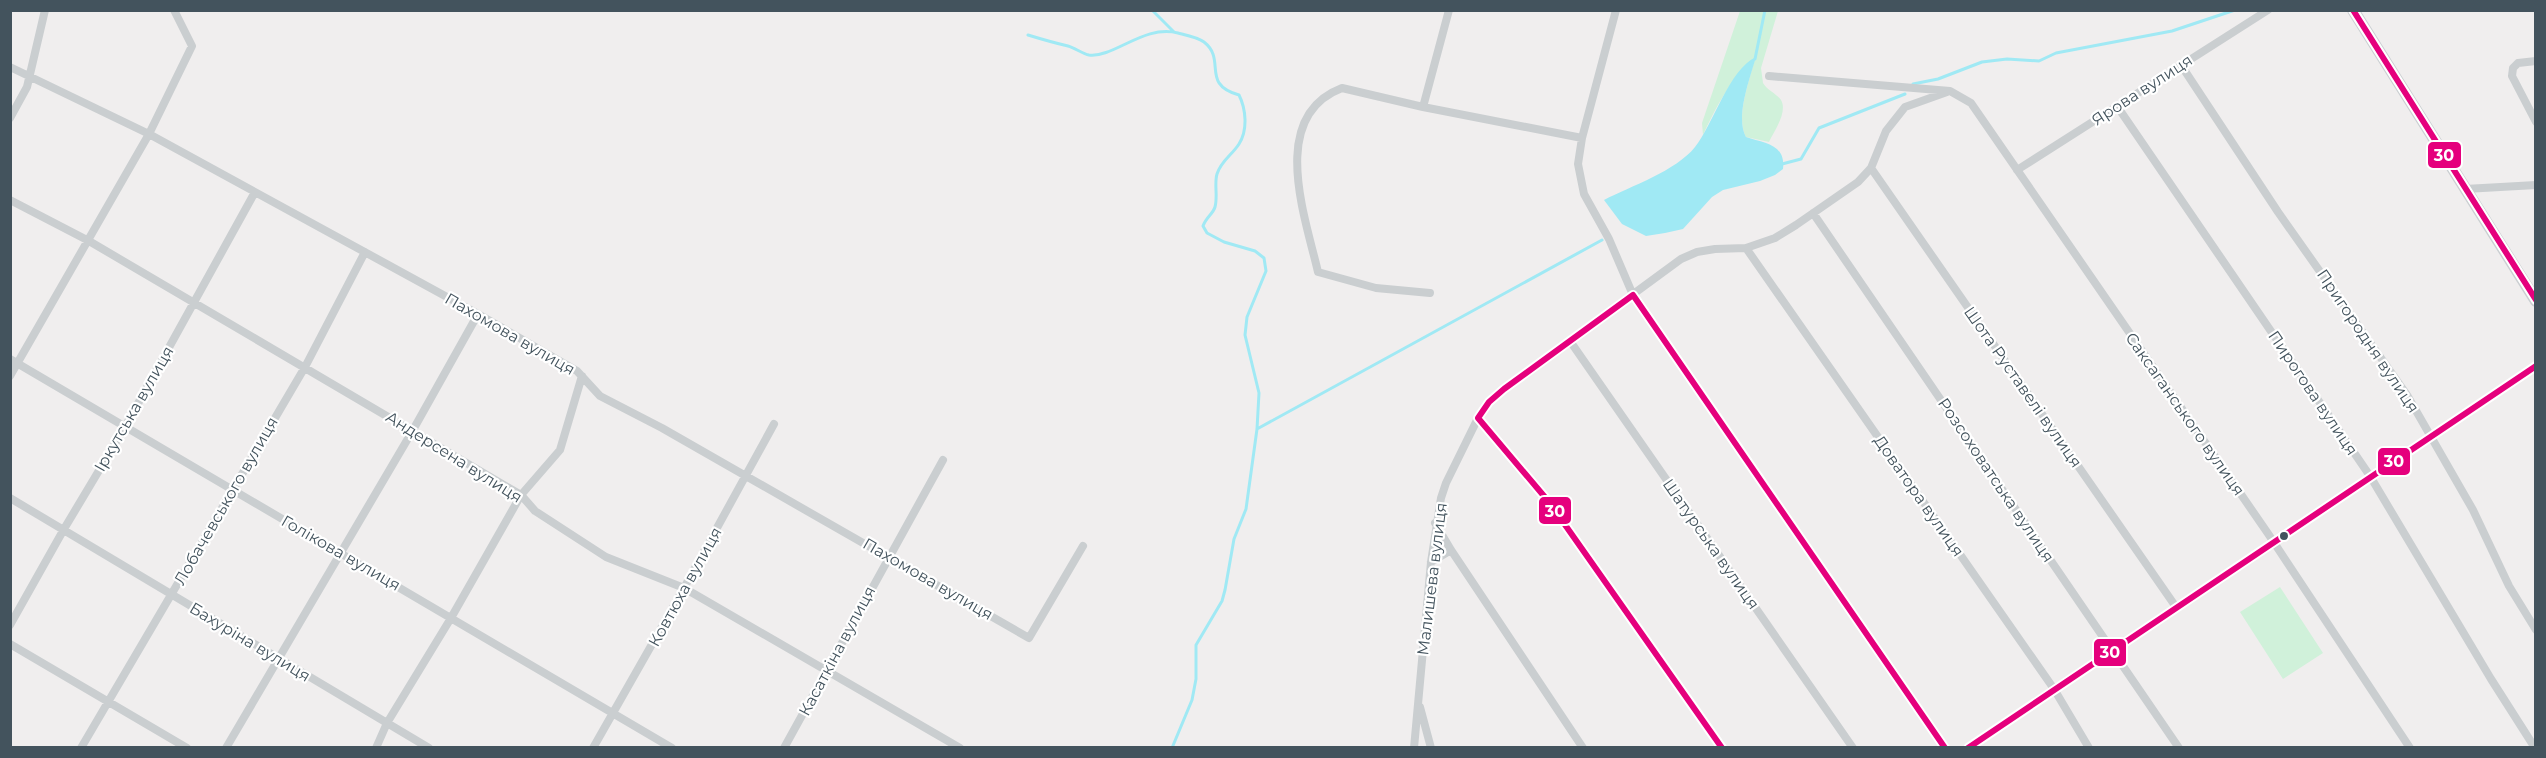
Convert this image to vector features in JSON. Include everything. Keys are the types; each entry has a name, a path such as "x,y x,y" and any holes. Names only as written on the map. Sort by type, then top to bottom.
{"main road":[{"path":"2353,10 2535,301"}],"street":[{"path":"10,118 27,87 45,10"},
{"path":"10,376 14,362 89,241 149,134 192,46 174,10"},
{"path":"1423,107 1449,10"},
{"path":"1616,10 1582,138 1578,164 1584,194 1609,239 1633,295 1945,747"},
{"name":"Ярова вулиця","path":"2017,170 2268,10"},
{"path":"2535,61 2518,63 2513,68 2512,76 2535,122"},
{"name":"Пригородня вулиця","path":"2181,64 2278,212 2382,356 2473,510 2509,586 2535,630"},
{"name":"Пахомова вулиця","path":"10,67 149,134 478,314 577,371 600,396 888,556 1029,638 1083,546"},
{"path":"1769,76 1950,91"},
{"path":"1430,293 1376,288 1318,272 1297,183 1297,150 1306,120 1317,104 1330,92 1342,88 1423,107 1582,138"},
{"path":"1871,168 1886,131 1905,107 1950,91"},
{"name":"Саксаганського вулиця","path":"1950,91 1971,103 2273,542 2410,747"},
{"name":"Пирогова вулиця","path":"2117,106 2370,476 2491,679 2535,747"},
{"name":"Малишева вулиця","path":"1414,747 1435,523 1446,483 1478,418 1489,402 1503,389 1681,259 1697,252 1746,248 1775,238 1858,182 1871,168"},
{"name":"Шота Руставелі вулиця","path":"1871,168 2176,607"},
{"path":"2465,189 2535,185"},
{"name":"Іркутська вулиця","path":"10,625 125,427 255,192"},
{"name":"Андерсена вулиця","path":"10,200 89,241 413,430 521,495 535,511 606,557 684,588 960,747"},
{"name":"Розсоховатська вулиця","path":"1813,213 2178,747"},
{"name":"Доватора вулиця","path":"1746,248 2054,689 2089,747"},
{"name":"Лобачевського вулиця","path":"81,747 305,367 365,252"},
{"path":"226,747 413,430 478,314"},
{"name":"Шатурська вулиця","path":"1570,341 1853,747"},
{"name":"Голікова вулиця","path":"14,362 672,747"},
{"path":"1967,747 2535,366"},
{"path":"376,747 387,723 451,618 521,495 560,450 582,376"},
{"path":"1478,418 1549,502 1722,747"},
{"name":"Ковтюха вулиця","path":"593,747 774,424"},
{"name":"Касаткіна вулиця","path":"784,747 943,460"},
{"name":"Бахуріна вулиця","path":"10,498 429,747"},
{"path":"1435,523 1583,747"},
{"path":"1431,562 1451,550"},
{"path":"10,644 187,747"},
{"path":"1418,700 1431,747"}],"green space":[{"path":"1740,11 1778,11 1761,68 1763,83 1781,100 1783,105 1780,121 1769,142 1746,137 1743,129 1744,98 1755,58 1731,84 1703,135 1702,123"},
{"path":"2280,587 2323,653 2283,679 2240,612"}],"water":[{"path":"1756,57 1743,109 1743,129 1746,137 1777,149 1781,154 1783,169 1760,181 1723,190 1712,197 1683,229 1646,236 1622,224 1604,200 1665,171 1687,156 1702,137 1738,73 1746,63"}],"waterway":[{"path":"1152,10 1174,32"},
{"path":"1755,59 1765,10"},
{"path":"1913,84 1938,79 1982,62 2007,59 2039,61 2056,53 2172,31 2235,10"},
{"path":"1028,35 1068,46 1089,55 1109,52 1153,33 1165,31 1195,37 1211,49 1220,85 1239,95 1243,107 1245,126 1242,138 1219,169 1216,178 1215,207 1203,226 1207,233 1224,242 1255,251 1264,258 1266,271 1247,317 1245,335 1259,393 1257,429 1246,509 1234,539 1225,590 1222,601 1196,645 1196,679 1192,700 1172,748"},
{"path":"1782,164 1801,159 1819,128 1905,94"},
{"path":"1257,429 1602,240"}],"transit line":[{"name":"30","path":"2353,10 2536,300"},
{"name":"30","path":"1722,748 1549,502 1478,418 1489,402 1504,389 1633,295 1945,748"},
{"name":"30","path":"1968,748 2536,366"}]}
